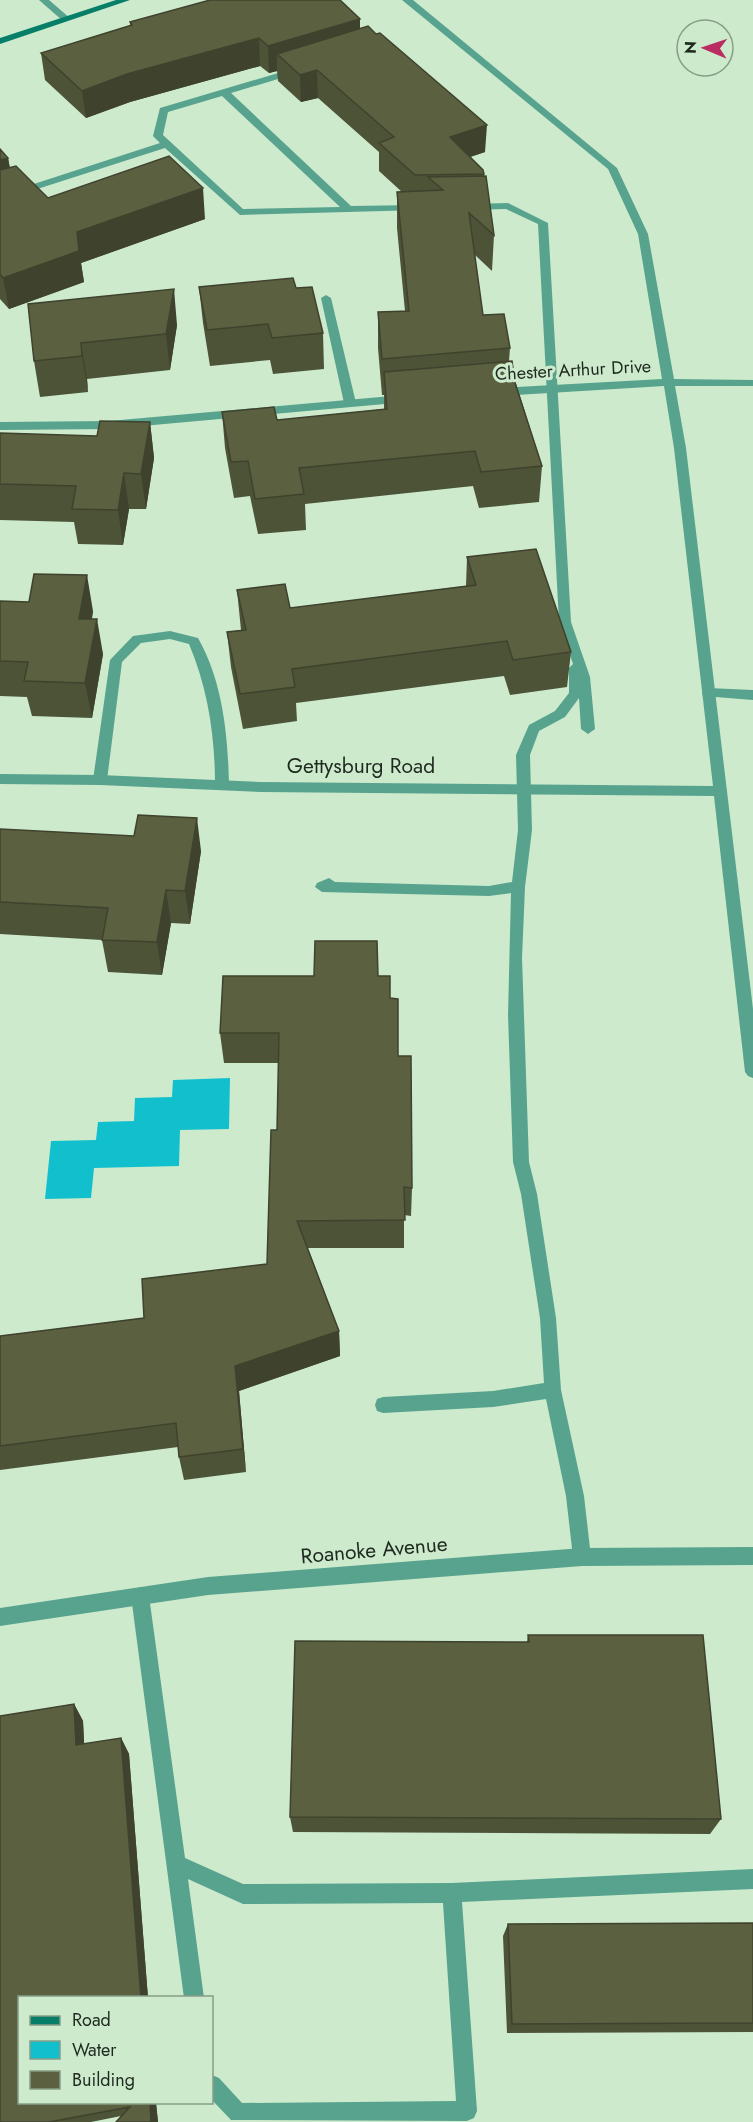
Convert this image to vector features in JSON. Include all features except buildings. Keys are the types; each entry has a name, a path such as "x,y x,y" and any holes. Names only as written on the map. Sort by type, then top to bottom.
{"street":[{"path":"44,0 66,19"},
{"path":"0,40 125,0"},
{"path":"406,0 612,168 643,234 680,448 753,1072"},
{"path":"310,66 163,110 158,136 240,212 427,208"},
{"path":"224,92 349,210"},
{"path":"0,198 167,144"},
{"path":"462,207 508,206 543,223 565,621 586,688 588,729"},
{"path":"326,298 350,404"},
{"name":"Chester Arthur Drive","path":"486,393 551,387 669,382 753,383"},
{"path":"0,426 109,425 419,398"},
{"path":"100,780 116,660 137,639 170,635 194,642 205,666 223,752 222,785"},
{"path":"575,652 575,694 560,714 534,728 524,755 525,830 518,887 515,1015 521,1162 529,1194 548,1318 553,1390 575,1496 582,1557"},
{"path":"708,693 753,695"},
{"name":"Gettysburg Road","path":"0,779 222,785 721,791"},
{"path":"329,883 322,887 489,891 518,887"},
{"path":"383,1405 493,1399 553,1390"},
{"name":"Roanoke Avenue","path":"0,1617 208,1586 582,1557 753,1556"},
{"path":"140,1596 194,1996"},
{"path":"176,1864 243,1894 452,1893 753,1879"},
{"path":"213,2086 238,2113 467,2112 452,1893"}],"water":[{"path":"230,1078 229,1129 180,1130 179,1166 94,1168 91,1198 45,1199 51,1141 96,1140 98,1122 134,1121 135,1098 172,1097 173,1080"}]}
